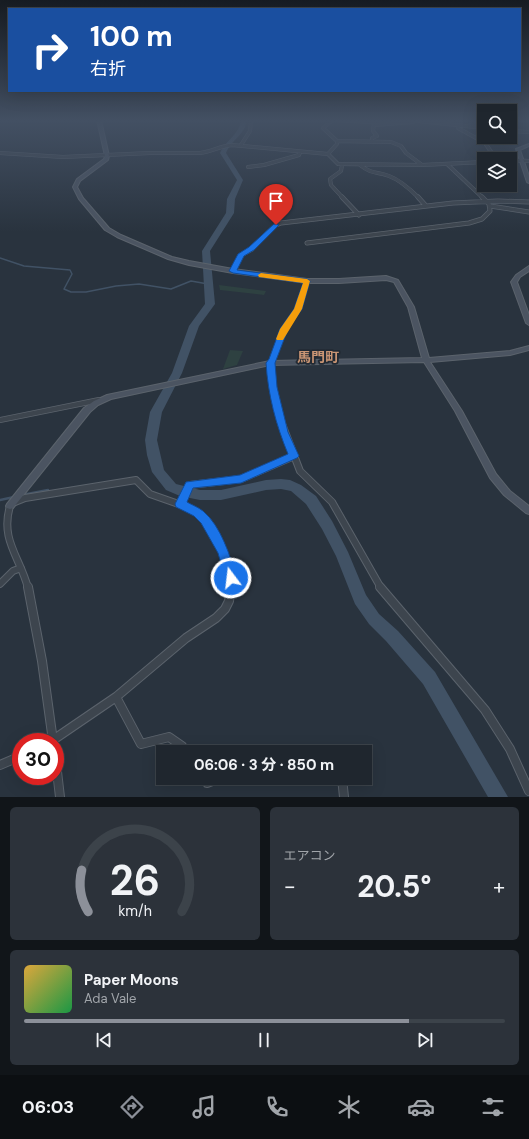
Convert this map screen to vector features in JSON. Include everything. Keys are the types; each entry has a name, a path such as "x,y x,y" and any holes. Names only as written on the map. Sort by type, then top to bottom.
{"street":[{"path":"107,157 101,165 78,180 75,187 81,198 107,229 119,236 170,258 188,263 233,271 307,281 394,279 411,307 426,360 458,411 493,476 507,493 529,511"},
{"path":"248,167 264,165 291,157"},
{"path":"331,157 338,164 342,165 422,165 477,162"},
{"path":"412,157 422,165"},
{"path":"520,157 529,182"},
{"path":"517,161 529,161"},
{"path":"360,164 369,172 387,175 396,179 411,190 426,206"},
{"path":"447,164 490,206 529,212"},
{"path":"342,165 341,171 330,179 331,185 359,215"},
{"path":"233,271 241,255 252,248 276,225 281,223 426,206 486,201 529,202"},
{"path":"307,243 469,223 485,217 490,211 490,206"},
{"path":"529,268 518,276 514,282 529,323"},
{"path":"307,281 298,309 284,329 273,360 270,363 272,387 284,432 300,471 332,502 378,585 472,694 489,716 510,749 529,791"},
{"path":"0,420 102,400 270,363 426,360 510,353 529,348"},
{"path":"51,733 45,679 35,624 21,568 1,529 3,518 12,504 87,410 102,400"},
{"path":"181,502 190,485 241,479 294,456"},
{"path":"12,504 24,498 136,480 150,494 162,500 181,502 198,513 205,520 224,552 231,578 232,590 229,601 225,609 216,618 186,638 116,697 64,733"},
{"path":"0,584 13,572 21,568"},
{"path":"116,697 141,744 169,737 181,745"},
{"path":"0,765 12,760"},
{"path":"59,785 60,797"},
{"path":"343,785 344,797"}],"shaded area":[{"path":"219,285 266,291 264,295 220,290"},
{"path":"230,350 243,351 237,365 223,369"}],"waterway":[{"path":"226,157 240,180 231,199 230,213 206,251 210,304 194,326 177,373 156,412 151,440 153,455 158,472 171,487 180,491 200,495 221,495 266,485 281,484 290,485 296,488 311,500 327,525 343,556 360,599 374,619 392,636 429,678 499,797"},
{"path":"0,258 24,266 70,270 72,274 64,289 71,292 86,292 116,286 139,284 171,289 191,281 208,284"},
{"path":"22,495 48,490"},
{"path":"0,500 14,497"}],"slow traffic":[{"path":"261,275 307,281 298,309 284,329 280,339"}],"district":[{"name":"馬門町","path":"318,357"}],"route":[{"path":"231,578 224,552 212,530 198,513 180,504 190,485 226,482 241,479 294,456 284,432 272,387 270,363 273,360 284,329 298,309 307,281 233,271 241,255 252,248 276,225"}]}
